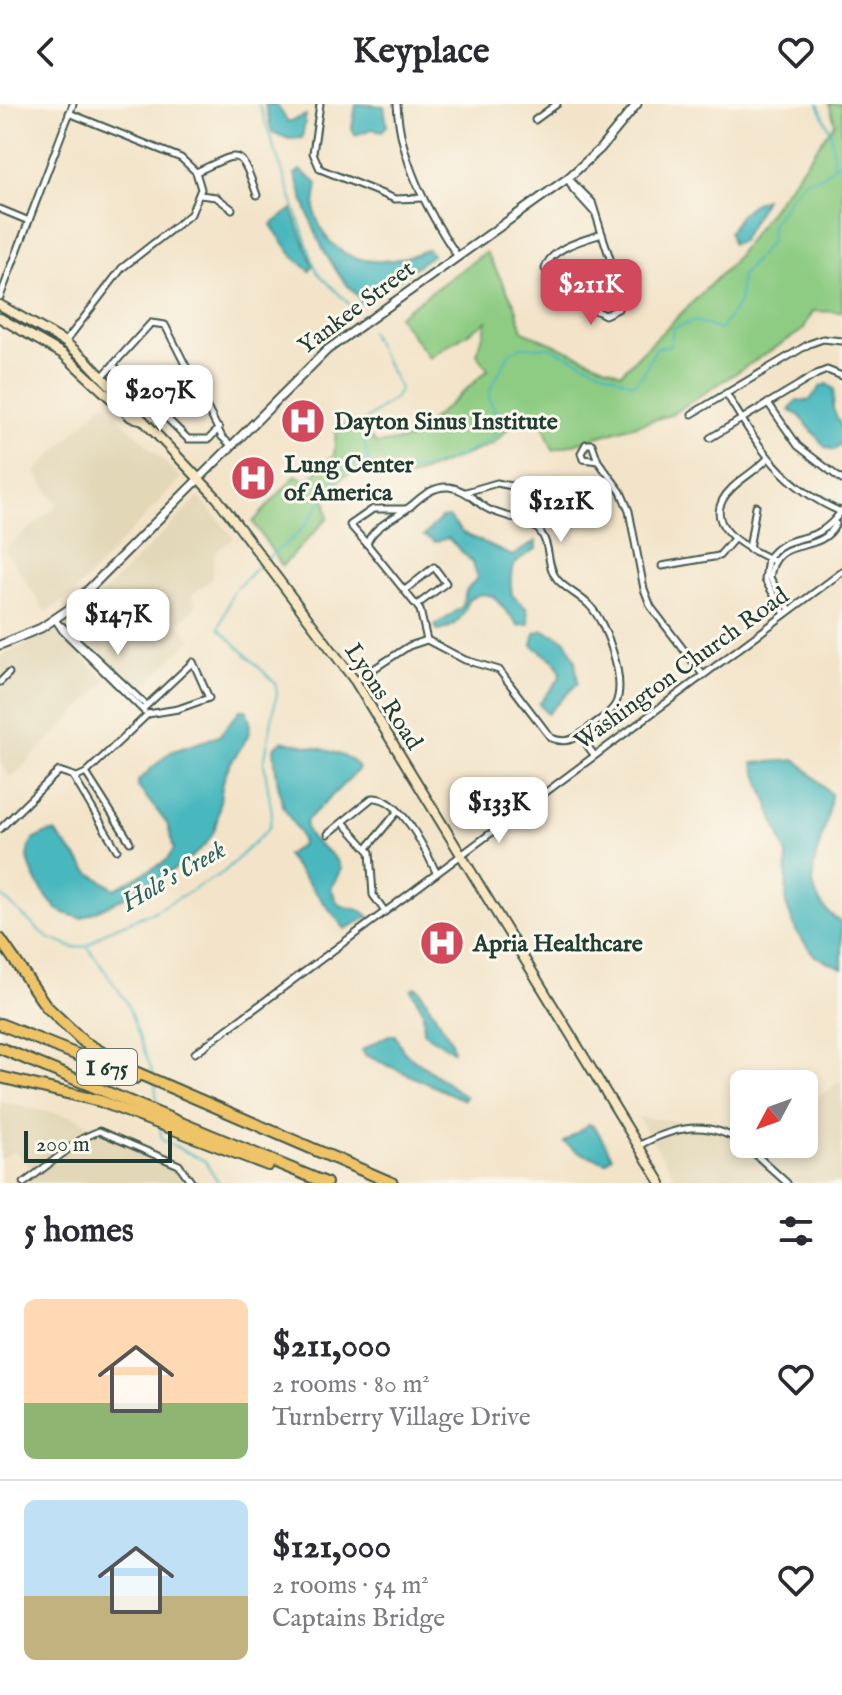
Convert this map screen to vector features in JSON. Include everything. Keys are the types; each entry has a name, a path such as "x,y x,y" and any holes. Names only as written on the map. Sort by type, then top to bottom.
{"highway":[{"path":"0,939 46,1006 76,1036 135,1072 215,1108"},
{"name":"I 675","path":"0,1024 215,1108 392,1183"},
{"name":"I 675","path":"0,1048 326,1183"},
{"path":"0,1077 100,1101 317,1183"}],"main road":[{"name":"Lyons Road","path":"0,305 65,342 103,376 199,479 355,681 661,1183"},
{"name":"Lyons Road","path":"0,318 63,354 131,417 140,419"}],"street":[{"path":"0,297 73,104"},
{"path":"320,104 313,153 320,169 407,201 422,196"},
{"path":"397,104 402,142 422,196 459,257"},
{"path":"535,120 557,104"},
{"name":"Yankee Street","path":"0,645 55,619 81,599 327,350 568,178 600,149 637,104"},
{"path":"65,342 122,268 191,214 200,195 196,172 181,158 69,113"},
{"path":"196,172 226,155 243,160 257,195"},
{"path":"568,178 573,189 593,211 602,234 622,299 615,312 605,315 570,298 545,269 549,260 562,250 602,234"},
{"path":"200,195 216,197 232,209"},
{"path":"0,209 29,221"},
{"path":"103,376 151,323 165,325 231,445"},
{"path":"692,414 809,344 823,339 842,341"},
{"path":"113,365 188,439 209,439 219,428"},
{"path":"710,438 827,370 842,376"},
{"path":"164,417 197,386"},
{"path":"726,393 767,459 798,487 841,511 829,534 813,543 783,550 771,560"},
{"path":"768,403 798,446 840,478 842,470"},
{"path":"140,419 153,407"},
{"path":"767,459 730,490 723,502 721,516 733,540 771,560"},
{"path":"598,461 621,492 629,511 644,589 651,607 703,675"},
{"path":"367,544 375,530 435,488 466,492 497,483 526,489 537,517 534,526"},
{"path":"355,681 409,646 427,640 445,646 465,660 499,670 551,738 568,742 616,702 619,683 616,661 592,607 555,577 542,534 534,526 489,509 466,492"},
{"path":"749,549 756,506"},
{"path":"408,509 373,509 350,525 417,605 427,640"},
{"path":"662,566 719,556 733,540"},
{"path":"771,560 773,585 787,612"},
{"path":"405,590 434,567 446,583 417,605"},
{"name":"Washington Church Road","path":"195,1053 842,572"},
{"path":"55,619 146,710"},
{"path":"0,829 59,771 73,776 86,773 146,710 193,662 210,695 205,701 146,710"},
{"path":"0,682 9,673"},
{"path":"580,735 594,755"},
{"path":"86,773 130,842"},
{"path":"73,776 117,850"},
{"path":"328,834 377,797 398,811 426,847 436,872"},
{"path":"367,848 398,811"},
{"path":"343,822 367,848 373,895 384,910"},
{"path":"638,1146 663,1133 695,1127 721,1131 730,1136"},
{"path":"24,1183 83,1138 99,1131 179,1165 192,1183"},
{"path":"759,1158 787,1183"}],"shaded area":[{"path":"104,403 181,478 72,595 46,612 5,549 58,505 35,472"},
{"path":"199,497 234,538 215,552 211,580 192,595 196,605 179,623 191,640 139,691 72,624"},
{"path":"56,631 107,681 11,778 0,763 0,656"},
{"path":"842,1080 842,1183 679,1183 638,1117 723,1125 730,1129 730,1158 818,1158 818,1097"},
{"path":"0,1102 74,1117 176,1172 183,1183 9,1183 30,1169 15,1151 0,1159"}],"green space":[{"path":"829,104 842,104 842,312 813,311 803,330 670,415 553,450 542,422 517,420 493,444 408,478 389,476 368,467 344,476 325,495 328,518 282,566 253,522 296,475 306,481 334,455 336,432 351,419 377,444 410,439 488,370 477,354 487,321 429,358 398,316 486,252 515,305 523,331 621,373 730,265 835,123"}],"water":[{"path":"265,104 276,104 288,122 306,115 302,138 289,139 272,132"},
{"path":"356,104 384,106 387,126 382,131 372,129 355,135 352,128"},
{"path":"300,170 318,184 315,212 324,233 348,255 363,260 395,260 428,249 432,255 383,290 360,298 336,271 319,241 295,174"},
{"path":"765,199 741,241 732,244 729,232 740,216 753,204"},
{"path":"292,209 313,266 310,271 293,256 271,225"},
{"path":"827,384 834,389 833,409 842,428 842,443 834,450 825,447 800,416 789,410 797,400 809,401 821,386"},
{"path":"448,517 463,533 512,556 536,541 536,549 517,562 511,578 512,595 527,609 529,624 519,626 493,596 480,594 468,600 462,616 454,624 438,631 435,626 462,607 466,591 477,578 473,563 448,538 435,542 424,536 441,518"},
{"path":"543,630 566,640 575,660 578,683 547,714 539,704 559,679 560,671 554,661 532,645 535,633"},
{"path":"240,710 246,710 249,719 248,735 224,777 214,831 206,843 193,856 155,881 81,918 57,909 33,873 29,862 30,844 44,834 55,832 89,872 115,889 166,861 174,849 167,823 138,787 138,781 170,752 219,736"},
{"path":"282,741 336,753 359,769 306,821 309,835 332,855 341,869 331,888 337,902 360,910 369,917 345,929 286,855 302,845 300,835 283,805 278,784 274,748"},
{"path":"797,760 831,794 813,879 816,894 825,909 842,923 842,968 815,956 797,933 786,904 787,856 753,763"},
{"path":"414,987 419,989 451,1040 453,1051 424,1033 423,1010 411,990"},
{"path":"389,1035 395,1035 404,1052 466,1097 464,1100 365,1055 362,1050"},
{"path":"589,1124 595,1127 612,1156 606,1162 578,1152 564,1142"}],"waterway":[{"path":"259,104 317,272 358,313"},
{"path":"818,104 831,133 834,166"},
{"name":"Hole's Creek","path":"266,559 300,531 335,478 351,465 363,460 389,470 420,469 469,452 494,435 501,426 489,398 490,389 510,352 521,347 549,347 633,384 643,374 656,348 670,345 673,328 696,321 720,330 739,303 741,276 771,241 771,225 792,194 807,179 822,176 842,160"},
{"path":"356,308 362,299"},
{"path":"368,461 360,424 396,397 400,389 370,332"},
{"name":"Hole's Creek","path":"0,895 48,938 74,948 87,946 107,931 155,911 224,872 269,828 272,814 264,763 277,693 275,683 219,628 233,592 261,563"},
{"path":"88,947 126,1001 153,1074"},
{"path":"155,1084 158,1110"},
{"path":"160,1128 162,1140 205,1161 219,1183"}],"place":[{"name":"Dayton Sinus Institute","path":"303,421"},
{"name":"Lung Center of America","path":"253,478"},
{"name":"Apria Healthcare","path":"442,943"}]}
